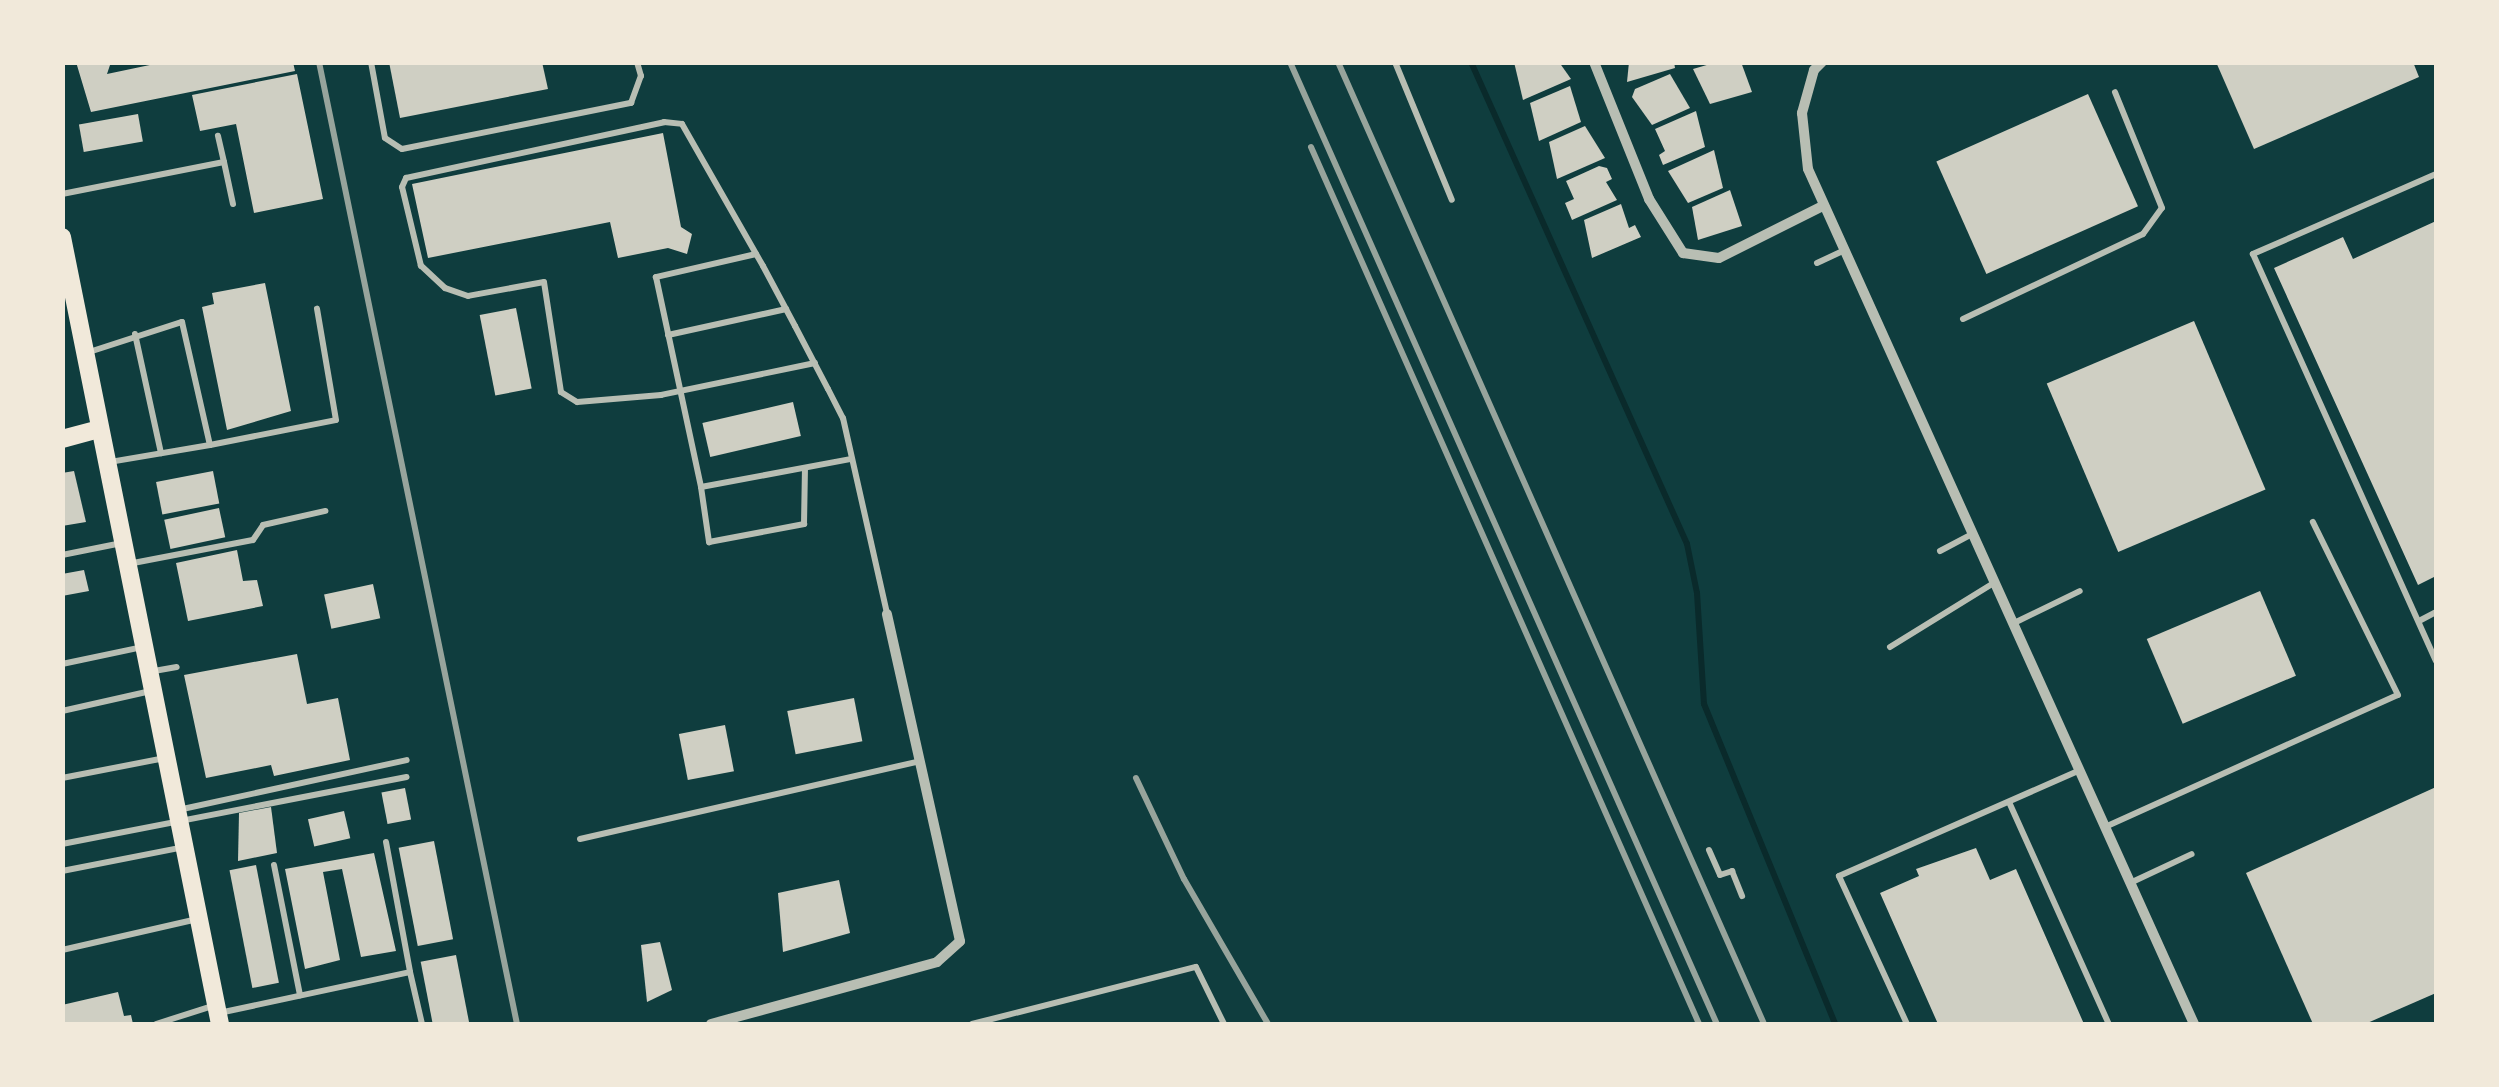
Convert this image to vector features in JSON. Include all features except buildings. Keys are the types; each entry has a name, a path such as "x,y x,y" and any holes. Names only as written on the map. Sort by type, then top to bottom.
{"main road":[{"path":"62,237 218,1014"},
{"path":"62,439 100,430"}],"street":[{"path":"1594,62 1649,199 1683,253 1719,258 1823,206"},
{"path":"1803,62 1818,66 1802,112 1808,169 1843,257 2194,1024"},
{"path":"711,1024 937,962 960,941 887,614"}],"lane":[{"path":"371,62 385,138 402,149 631,103 641,76 637,62"},
{"path":"1395,62 1452,200"},
{"path":"1963,318 2143,234 2162,208 2115,92"},
{"path":"814,363 679,391 608,402 577,402 561,392 544,282 468,296 446,288 421,266 402,186 406,178 664,122 682,124 756,254 786,309 843,418 887,614"},
{"path":"218,136 234,204"},
{"path":"62,194 224,162"},
{"path":"2436,174 2253,254 2436,660"},
{"path":"756,254 656,277 709,542 804,524 806,468"},
{"path":"1818,263 1843,257"},
{"path":"107,463 336,420 317,309"},
{"path":"668,335 786,309"},
{"path":"85,354 135,334 182,322 210,444"},
{"path":"135,334 161,453"},
{"path":"701,487 851,459"},
{"path":"127,564 253,540 263,525 326,512"},
{"path":"2104,828 2398,695 2313,522"},
{"path":"1940,551 1970,535"},
{"path":"62,554 123,542"},
{"path":"1890,648 1992,584"},
{"path":"2011,625 2080,590"},
{"path":"2418,621 2436,612"},
{"path":"62,664 144,647"},
{"path":"62,711 151,682 177,666"},
{"path":"62,778 166,758"},
{"path":"62,844 408,760"},
{"path":"580,839 920,762"},
{"path":"1907,1024 1839,876 2078,772"},
{"path":"178,815 406,777"},
{"path":"2009,802 2110,1024"},
{"path":"386,842 422,1024"},
{"path":"62,871 184,847"},
{"path":"1709,850 1720,875 1732,871 1742,896"},
{"path":"2130,883 2192,854"},
{"path":"274,865 300,996"},
{"path":"62,950 198,919"},
{"path":"972,1024 1196,967 1224,1024"},
{"path":"156,1024 410,972"}],"waterway":[{"path":"1471,62 1687,544 1697,593 1704,704 1835,1024"}],"railway":[{"path":"319,62 517,1024"},
{"path":"1290,62 1717,1024"},
{"path":"1338,62 1764,1024"},
{"path":"1311,147 1699,1024"},
{"path":"1136,778 1184,879 1268,1024"}]}
